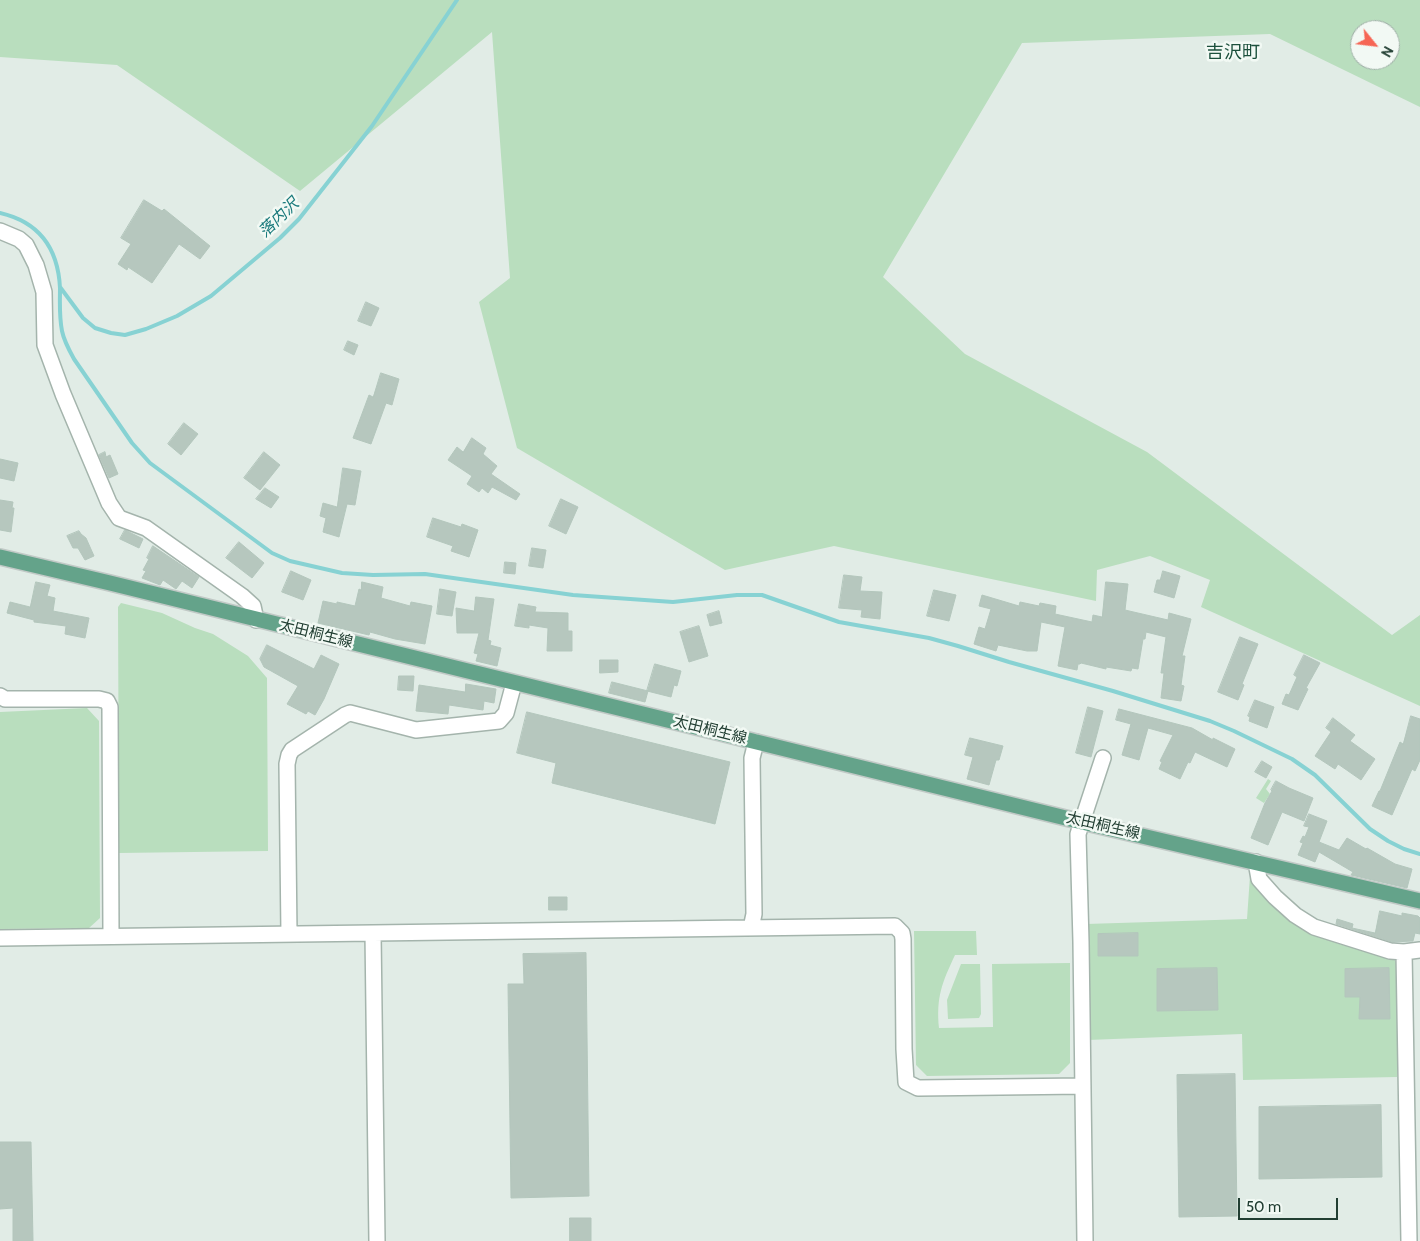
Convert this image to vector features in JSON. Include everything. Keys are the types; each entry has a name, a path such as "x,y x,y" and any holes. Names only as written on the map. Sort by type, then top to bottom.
{"main road":[{"name":"太田桐生線","path":"0,558 110,583 1082,822 1420,901"}],"street":[{"path":"0,231 26,245 36,265 44,292 45,345 63,394 104,492 119,518 146,528 242,596 253,606 256,620"},
{"path":"289,934 287,764 292,750 350,713 416,730 499,721 506,713 514,683"},
{"path":"0,696 5,699 99,699 106,701 110,707 111,936"},
{"path":"751,928 754,914 752,758 756,742"},
{"path":"1085,1241 1078,834 1103,758"},
{"path":"1256,862 1259,879 1264,885 1296,915 1314,927 1390,951 1420,950"},
{"path":"0,938 895,926 899,929 903,938 905,1078 909,1085 918,1088 1083,1086"},
{"path":"374,933 377,1241"},
{"path":"1404,952 1413,1070 1408,1241"}],"green space":[{"path":"0,0 1420,0 1420,107 1270,34 1022,43 883,277 965,354 1147,452 1392,635 1420,615 1420,706 1201,607 1210,580 1150,556 1097,570 1096,601 834,546 725,570 517,448 479,302 510,278 492,32 300,191 117,65 0,57"},
{"path":"121,603 162,613 213,634 248,656 267,678 268,851 119,853 118,607"},
{"path":"87,708 99,721 100,918 89,928 0,929 0,712"},
{"path":"1268,779 1271,781 1266,789 1270,794 1264,803 1256,798"},
{"path":"1250,876 1253,877 1288,918 1303,929 1327,940 1369,952 1393,956 1397,965 1397,1077 1243,1080 1242,1034 1088,1040 1086,924 1247,919"},
{"path":"914,931 976,931 977,955 955,955 947,974 939,999 939,1028 993,1027 992,964 1070,963 1070,1063 1059,1074 927,1076 916,1065"},
{"path":"961,964 980,964 981,1014 979,1018 948,1019 947,1000"}],"building":[{"path":"144,200 162,211 164,209 210,246 200,259 179,244 152,283 128,267 127,270 118,264 131,244 121,238"},
{"path":"366,302 379,308 371,326 358,321"},
{"path":"348,341 358,345 354,355 344,350"},
{"path":"381,373 399,379 392,405 386,403 371,444 353,438 369,395 373,397"},
{"path":"184,423 198,434 181,455 168,444"},
{"path":"472,438 486,448 483,454 497,466 491,474 520,494 516,500 492,487 488,493 482,488 479,492 467,484 472,476 448,460 457,447 463,452"},
{"path":"105,452 106,457 110,455 118,474 109,478 99,455"},
{"path":"264,452 280,465 260,490 244,478"},
{"path":"0,459 18,463 14,481 0,478"},
{"path":"343,468 361,471 355,505 347,504 339,537 323,532 326,518 320,516 323,503 337,507"},
{"path":"265,488 279,497 271,508 256,499"},
{"path":"561,499 578,507 566,534 549,526"},
{"path":"0,500 13,502 11,532 0,530"},
{"path":"433,518 461,527 462,524 478,530 469,557 451,551 453,546 427,537"},
{"path":"125,530 143,539 139,548 120,539"},
{"path":"79,531 86,538 94,556 85,560 78,548 73,548 67,536"},
{"path":"239,542 264,563 252,578 226,558"},
{"path":"153,546 199,577 192,588 182,581 176,589 163,580 160,585 142,578 146,571 143,570 149,559 147,558"},
{"path":"532,548 546,550 543,568 529,566"},
{"path":"505,562 516,563 515,574 504,573"},
{"path":"291,571 311,580 303,600 282,592"},
{"path":"1163,571 1180,576 1174,598 1154,592 1157,580 1160,580"},
{"path":"844,575 862,577 860,591 882,592 880,619 861,617 862,610 839,608"},
{"path":"36,582 50,585 47,596 55,598 53,611 89,618 85,638 65,634 66,626 34,622 34,620 7,613 10,602 30,607"},
{"path":"362,582 383,587 381,598 410,606 411,602 432,606 425,644 395,639 370,632 369,635 318,623 323,601 355,606"},
{"path":"1106,582 1128,584 1125,610 1168,620 1169,613 1191,619 1182,656 1185,656 1181,685 1184,686 1181,701 1161,698 1164,673 1161,673 1166,637 1146,632 1138,669 1132,668 1131,671 1106,667 1106,669 1081,663 1078,664 1077,670 1058,666 1065,627 1041,622 1037,651 1027,651 998,645 996,651 974,644 979,627 985,629 991,609 979,606 982,595 1019,606 1020,602 1039,606 1040,603 1056,606 1055,614 1092,622 1093,615 1102,617"},
{"path":"440,589 456,592 452,616 437,614"},
{"path":"934,590 956,595 949,621 927,616"},
{"path":"476,597 494,599 488,640 491,641 490,645 501,648 497,666 476,661 478,654 474,653 479,633 457,633 456,608 474,611"},
{"path":"519,604 536,607 535,612 568,613 568,631 572,631 572,651 547,651 548,628 529,625 529,628 515,626"},
{"path":"719,611 722,623 710,626 707,615"},
{"path":"699,626 708,656 689,662 680,632"},
{"path":"1240,637 1258,644 1242,684 1244,685 1238,700 1218,692"},
{"path":"267,645 314,669 321,655 339,664 315,715 308,711 306,714 287,704 298,686 264,667 260,659"},
{"path":"1304,655 1320,663 1306,688 1308,689 1298,710 1282,704 1286,694 1289,695 1297,677 1294,675"},
{"path":"600,660 618,660 618,672 600,673"},
{"path":"655,664 681,671 677,686 674,685 671,697 647,691"},
{"path":"399,676 414,676 413,691 398,690"},
{"path":"612,682 648,691 645,702 609,693"},
{"path":"466,684 496,689 494,703 484,701 483,710 449,705 448,714 416,711 419,685 465,692"},
{"path":"1255,700 1274,707 1267,728 1249,721 1250,717 1248,716"},
{"path":"1088,707 1103,711 1091,757 1076,753"},
{"path":"1119,709 1192,728 1213,740 1213,738 1235,749 1227,767 1195,752 1180,779 1159,769 1162,762 1160,761 1173,735 1148,728 1139,760 1122,755 1131,724 1116,720"},
{"path":"527,712 730,762 715,824 552,783 556,763 517,753"},
{"path":"1411,716 1420,719 1420,760 1415,771 1412,769 1392,815 1372,806 1400,742 1403,744"},
{"path":"1333,718 1355,735 1350,741 1375,759 1361,780 1338,764 1335,769 1315,756 1331,732 1326,728"},
{"path":"970,738 1003,746 999,760 996,760 989,785 967,779 973,757 965,755"},
{"path":"1262,761 1272,767 1266,778 1255,772"},
{"path":"1276,781 1313,798 1304,821 1282,812 1268,845 1251,838"},
{"path":"1309,814 1327,821 1319,842 1339,850 1347,838 1395,864 1412,869 1407,888 1351,875 1353,872 1319,852 1315,862 1298,855 1303,843 1300,842 1303,836 1305,837 1309,827 1304,826"},
{"path":"549,897 567,897 567,910 549,910"},
{"path":"1380,911 1402,916 1402,913 1418,916 1420,918 1420,934 1415,933 1413,941 1392,942 1336,924 1337,919 1353,924 1352,928 1375,933"},
{"path":"1138,933 1138,956 1098,956 1098,934"},
{"path":"586,953 589,1196 511,1198 508,984 524,984 523,954"},
{"path":"1217,968 1218,1010 1157,1011 1157,969"},
{"path":"1389,968 1390,1019 1359,1019 1360,997 1345,997 1345,969"},
{"path":"1235,1074 1237,1216 1179,1217 1177,1075"},
{"path":"1381,1105 1382,1177 1259,1179 1259,1107"},
{"path":"0,1142 31,1142 33,1241 13,1241 13,1208 0,1209"},
{"path":"570,1218 591,1218 591,1241 570,1241"}],"waterway":[{"name":"落内沢","path":"60,287 83,318 95,328 125,335 146,329 177,316 211,296 280,238 299,219 372,126 457,0"},
{"path":"0,213 14,217 36,230 50,249 58,274 60,320 65,342 74,359 132,443 150,463 272,553 290,561 342,573 373,575 425,574 573,595 673,602 737,595 762,595 839,622 929,638 1113,691 1210,721 1234,731 1292,759 1315,775 1370,829 1388,841 1420,854"}],"district":[{"name":"吉沢町","path":"1233,53"}]}
